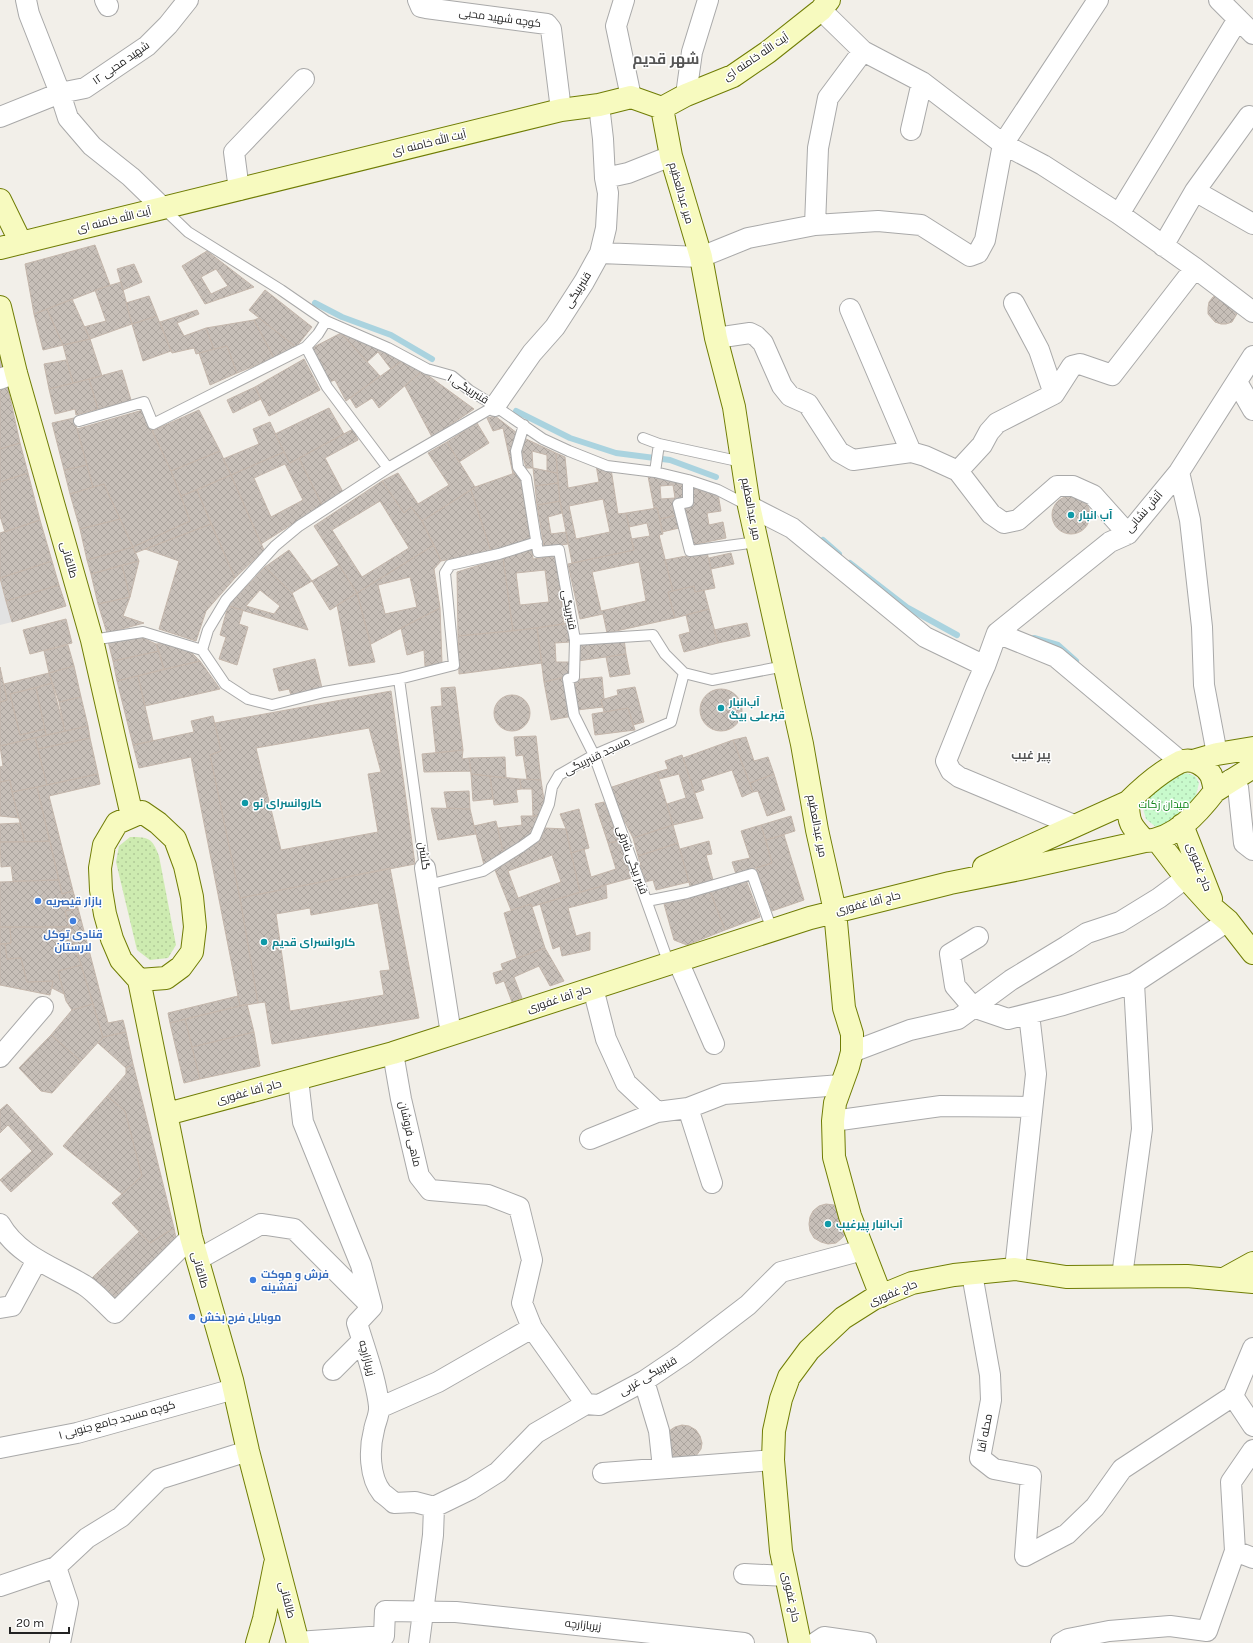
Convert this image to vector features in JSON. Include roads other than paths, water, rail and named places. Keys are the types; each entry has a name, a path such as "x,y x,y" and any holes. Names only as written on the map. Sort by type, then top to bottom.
{"main road":[{"name":"آیت الله خامنه ای","path":"662,108 686,95 733,76 768,52 825,5"},
{"name":"آیت الله خامنه ای","path":"0,248 560,110 599,105 631,97"},
{"path":"631,97 662,108"},
{"name":"میر عبدالعظیم","path":"662,108 671,156 701,257 716,338 734,407 749,506 802,744 817,830 835,911 844,1008 852,1034 852,1052 835,1103 833,1121 834,1157 840,1184 850,1216 881,1296"},
{"path":"0,200 21,243"},
{"name":"طالقانی","path":"0,307 8,376 92,640 132,816"},
{"name":"حاج آقا غفوری","path":"950,883 1128,802 1146,784 1187,762 1217,754 1253,748"},
{"path":"1187,762 1205,766 1229,786"},
{"path":"1151,841 1182,825 1253,767"},
{"name":"حاج غفوری","path":"1128,802 1128,819 1134,829 1151,841 1222,916 1253,953"},
{"path":"142,812 158,823 175,839 185,866 192,897 195,928 192,952 181,967 166,978 139,980 120,960 112,939 105,914 101,890 100,868 104,845 116,823 142,812"},
{"name":"حاج غفوری","path":"1182,825 1222,916"},
{"name":"حاج آقا غفوری","path":"167,1114 393,1053 835,911 950,883 1151,841"},
{"name":"طالقانی","path":"139,980 191,1237 234,1389 248,1451 297,1642"},
{"path":"1224,1279 1253,1263"},
{"name":"حاج غفوری","path":"800,1643 781,1551 773,1460 774,1431 781,1399 789,1377 809,1350 843,1318 881,1296 912,1283 1015,1269 1066,1277 1187,1276 1253,1282"},
{"name":"طالقانی","path":"257,1643 264,1619 276,1557"}],"street":[{"path":"26,0 29,14 60,93 68,118 92,146 131,176 163,208"},
{"name":"شهید محبی ۱۲","path":"0,117 60,93 85,88 147,46 168,25 188,0"},
{"name":"کوچه شهید محبی","path":"418,0 421,7 426,8 547,24 552,35 560,110"},
{"path":"624,0 616,26 631,97"},
{"path":"600,253 701,257 748,238 815,225 878,221 921,225 970,256 978,254 985,240 1003,144 1098,0"},
{"path":"1219,0 1253,34"},
{"path":"686,95 692,52 697,41 705,2"},
{"path":"825,5 863,51 922,82 1003,144 1043,165 1119,214 1195,268 1253,312"},
{"path":"1119,214 1238,19"},
{"path":"815,225 818,148 828,98 863,51"},
{"path":"239,190 234,152 304,79"},
{"path":"911,130 922,82"},
{"name":"قنبربیگی","path":"495,406 532,353 555,327 584,282 600,253 606,228 608,193 605,178 603,139 599,105"},
{"path":"1163,246 1194,191 1248,116"},
{"path":"605,178 628,172 671,156"},
{"path":"1194,191 1253,224"},
{"path":"958,471 982,445 989,432 997,423 1054,394 1072,366 1080,364 1112,375 1195,268"},
{"path":"1014,303 1039,350 1054,394"},
{"path":"850,309 911,452"},
{"path":"716,338 750,333 756,336 763,343 782,386 790,396 808,404 840,452 853,460 911,452 925,456 958,471 991,514 1004,523 1018,520 1057,486 1073,486 1093,495 1128,534"},
{"name":"آتش نشانی","path":"997,633 1110,542 1128,534 1179,472 1253,356"},
{"path":"1237,382 1253,410"},
{"path":"1179,472 1190,520 1202,627 1204,685 1217,754"},
{"path":"749,506 792,528 925,637 985,666"},
{"path":"1076,826 959,777 951,771 946,761 997,633 1056,657 1187,762"},
{"path":"1229,786 1244,843 1253,850"},
{"name":"گلشن","path":"427,876 451,1034"},
{"path":"852,1052 910,1030 958,1018 1011,980 1087,933 1120,922 1160,898 1186,878"},
{"path":"978,937 950,954 955,986 973,1007 1008,1019 1134,983 1222,916"},
{"path":"673,963 714,1044"},
{"path":"1122,1276 1142,1129 1134,983"},
{"path":"593,988 606,1039 626,1083 657,1112"},
{"path":"0,1057 43,1007"},
{"path":"1015,1269 1036,1074 1029,1014"},
{"name":"ماهی فروشان","path":"393,1053 401,1099 419,1176 430,1190 488,1195 519,1207 532,1260 522,1303 532,1328 586,1404"},
{"path":"298,1078 303,1122 361,1264 372,1307"},
{"path":"590,1139 657,1112 688,1108 724,1094 841,1085"},
{"path":"833,1121 941,1106 1032,1107"},
{"path":"688,1108 712,1183"},
{"path":"197,1260 261,1224 294,1229 372,1307"},
{"path":"2,1231 37,1260 85,1285 116,1313 191,1237"},
{"name":"قنبربیگی غربی","path":"434,1507 471,1489 498,1472 536,1433 586,1404 600,1404 644,1381 684,1354 748,1305 781,1272 863,1250"},
{"path":"0,1308 12,1306 37,1260"},
{"name":"محله آقا","path":"972,1274 990,1375 991,1400 980,1458 994,1469 1031,1476 1025,1556 1067,1534 1095,1507 1122,1469 1233,1396"},
{"name":"زیربازارچه","path":"372,1307 357,1322 370,1367 379,1408 373,1432 371,1452 373,1472 382,1493 394,1502 415,1502 434,1507"},
{"path":"379,1408 438,1382 532,1328"},
{"path":"332,1370 362,1341"},
{"path":"1253,1348 1233,1396 1253,1426"},
{"path":"644,1381 659,1431 662,1468"},
{"name":"کوچه مسجد جامع جنوبی ۱","path":"0,1448 77,1432 234,1389"},
{"path":"1061,1643 1068,1639 1109,1631 1170,1626 1207,1631 1235,1551 1231,1482 1253,1450"},
{"path":"0,1586 56,1567 87,1538 121,1517 159,1479 248,1451"},
{"path":"603,1473 773,1460"},
{"path":"419,1643 433,1535 434,1507"},
{"path":"1235,1551 1253,1558"},
{"path":"56,1567 68,1603 60,1643"},
{"path":"744,1574 786,1576"},
{"name":"زیربازارچه","path":"297,1642 384,1636 385,1611 422,1611 456,1612 678,1639 744,1643"},
{"path":"815,1643 824,1637 866,1643"}],"lane":[{"name":"قنبربیگی ۱","path":"163,208 188,232 281,290 326,321 388,348 427,369 452,376 469,390 543,439 568,451 607,466 655,472 688,480 718,490 749,506"},
{"path":"78,421 144,402 153,424 306,347 318,334 326,321"},
{"path":"306,347 327,387 388,468"},
{"path":"202,650 208,630 226,600 275,546 299,526 388,468 495,406"},
{"path":"92,640 143,632 202,650 226,684 248,700 272,705 324,692 399,679 454,666 445,573 450,565 499,554 537,542 526,478 518,467 516,451 524,425"},
{"path":"643,438 659,444 742,462"},
{"path":"655,472 659,444"},
{"path":"688,480 688,502 678,504 690,551 757,542"},
{"name":"قنبربیگی","path":"537,542 538,552 559,550 574,640 653,635 665,654 684,673"},
{"name":"قنبر بیگی شرقی","path":"574,640 574,677 568,679 574,715 594,755 647,901 673,963"},
{"path":"684,673 712,680 785,666"},
{"name":"مسجد قنبربیگی","path":"427,876 483,871 535,837 549,804 552,787 559,775 594,755 671,722 684,673"},
{"name":"گلشن","path":"399,679 427,876"},
{"path":"647,901 687,893 752,874 772,930"}],"waterway":[{"path":"315,303 342,317 391,335 432,359"},
{"path":"516,411 570,438 616,453 670,460 716,477"},
{"path":"823,540 839,554"},
{"path":"850,563 908,608 957,635"},
{"path":"1034,638 1058,645 1076,661"}],"place":[{"name":"آب انبار","path":"1071,515"},
{"name":"آب‌انبار قبرعلی بیگ","path":"721,708"},
{"name":"کاروانسرای نو","path":"245,803"},
{"name":"بازار قیصریه","path":"38,901"},
{"name":"قنادی توکل لارستان","path":"73,921"},
{"name":"کاروانسرای قدیم","path":"264,942"},
{"name":"آب‌انبار پیرغیب","path":"828,1224"},
{"name":"فرش و موکت نقشینه","path":"253,1280"},
{"name":"موبایل فرح بخش","path":"192,1317"}],"district":[{"name":"شهر قدیم","path":"666,59"},
{"name":"پیر غیب","path":"1031,755"}],"park label":[{"name":"میدان زکات","path":"1164,804"}]}
